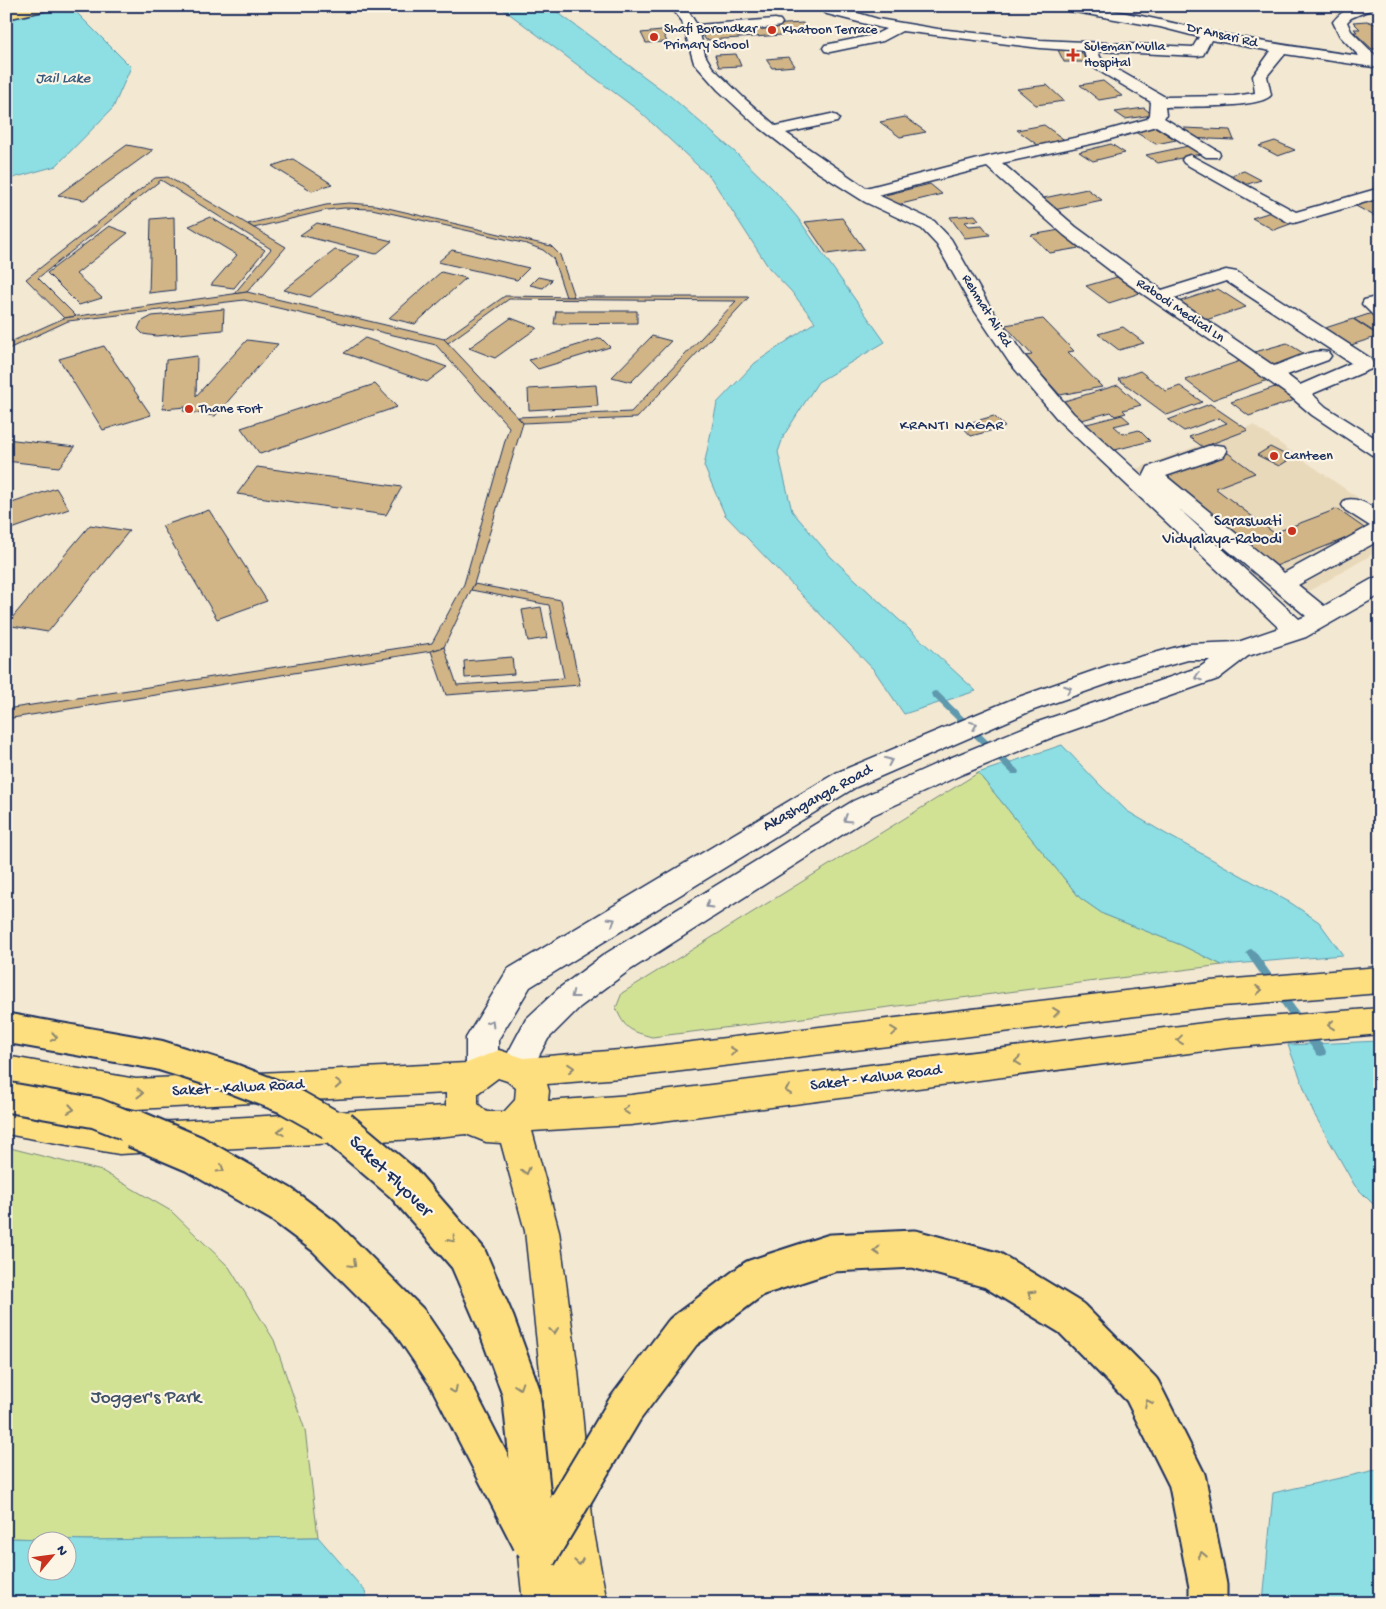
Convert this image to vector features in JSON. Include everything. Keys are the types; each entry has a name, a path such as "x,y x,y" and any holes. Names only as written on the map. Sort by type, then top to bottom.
{"main road":[{"path":"6,15 41,7"},
{"path":"520,1070 528,1078 532,1087 533,1097 530,1108 518,1120 502,1127 490,1128 479,1125 470,1119 464,1110 462,1100 464,1090 477,1073 499,1064 520,1070 632,1062 1210,994 1380,980"},
{"name":"Saket - Kalwa Road","path":"518,1120 631,1110 1228,1034 1380,1021"},
{"name":"Saket Flyover","path":"6,1028 159,1055 230,1077 286,1099 344,1132 402,1183 468,1258 503,1340 522,1392 544,1603"},
{"name":"Saket - Kalwa Road","path":"6,1070 136,1094 477,1073"},
{"name":"Saket Flyover","path":"6,1097 96,1113 194,1154 281,1204 325,1237 409,1321 447,1377 538,1555"},
{"path":"6,1119 119,1140 417,1124 470,1119"},
{"path":"518,1120 542,1231 559,1371 573,1527 586,1603"},
{"path":"538,1555 626,1409 683,1332 755,1278 832,1253 914,1249 992,1270 1071,1318 1142,1390 1187,1480 1208,1586 1208,1603"}],"street":[{"name":"Rehmat Ali Rd","path":"677,6 686,13 698,55 706,68 774,130 805,155 864,194 928,225 936,232 981,307 1016,358 1066,417 1297,631"},
{"path":"823,6 832,11 900,27 1040,44 1198,52 1207,35"},
{"name":"Dr Ansari Rd","path":"1064,6 1161,23 1207,35 1282,49 1377,64"},
{"path":"1367,6 1346,15 1340,22 1346,33 1377,64"},
{"path":"692,30 775,23"},
{"path":"830,48 878,38 900,27"},
{"path":"1090,47 1093,59 1101,66 1162,102"},
{"path":"864,194 990,161 1153,122 1158,115 1157,104 1162,102 1234,101 1260,97 1263,95 1260,76 1268,66 1273,55 1282,49"},
{"path":"774,130 831,119"},
{"path":"1155,119 1212,154 1190,160 1294,218 1380,193"},
{"name":"Rabodi Medical Ln","path":"990,161 1070,231 1159,297 1250,350 1272,374 1318,410 1380,450"},
{"path":"1159,297 1226,275 1231,276 1363,362 1364,365 1298,393"},
{"path":"1380,302 1371,304 1380,312"},
{"path":"1272,374 1321,356"},
{"path":"1216,451 1156,472 1154,477 1323,618"},
{"path":"1353,505 1380,522"},
{"path":"1282,584 1380,530"},
{"name":"Akashganga Road","path":"477,1073 482,1038 519,978 846,780 1022,705 1119,671 1188,652 1239,650 1297,631 1380,584"},
{"name":"Akashganga Road","path":"520,1070 537,1029 569,998 616,963 863,808 954,767 1044,730 1209,673 1239,650"}],"shaded area":[{"name":"Saraswati Vidyalaya-Rabodi","path":"1253,425 1380,513 1380,550 1287,604 1133,470"}],"green space":[{"path":"978,773 1080,898 1103,914 1181,945 1222,965 652,1037 633,1031 622,1021 616,1008 622,993"},
{"name":"Jogger's Park","path":"6,1147 102,1171 171,1211 229,1267 274,1340 305,1430 318,1537 89,1540 78,1540 78,1532 28,1532 28,1539 6,1538"}],"water":[{"path":"499,6 549,6 669,95 736,153 774,190 797,217 885,342 818,382 784,435 778,452 792,511 831,557 976,691 904,714 874,670 725,515 704,466 717,403 755,363 815,322 791,291 769,268 711,178 639,111"},
{"name":"Jail Lake","path":"53,8 73,9 131,67 113,108 56,166 6,180 6,19"},
{"path":"1062,745 1127,811 1291,903 1319,922 1343,955 1222,965 1181,945 1103,914 1080,898 978,773"},
{"path":"1380,1041 1380,1211 1355,1186 1313,1112 1288,1045"},
{"path":"1380,1469 1380,1603 1263,1603 1273,1493"},
{"path":"318,1537 365,1591 368,1603 6,1603 6,1538 28,1539 28,1582 78,1582 78,1540"}],"building":[{"path":"880,6 902,6 907,9 891,13"},
{"path":"908,6 937,6 915,11"},
{"path":"1367,21 1380,26 1380,49 1372,49 1354,32 1357,32 1354,29 1360,29 1353,22"},
{"name":"Khatoon Terrace","path":"803,23 809,33 740,38 735,27"},
{"path":"735,30 740,38 706,40 701,33"},
{"name":"Shafi Borondkar Primary School","path":"662,31 667,42 646,43 641,33"},
{"path":"1057,48 1079,48 1087,62 1064,62"},
{"path":"736,54 741,66 719,67 715,55"},
{"path":"789,57 795,66 772,68 766,59"},
{"path":"1103,81 1122,96 1099,100 1080,85"},
{"path":"1047,85 1064,101 1036,105 1017,89"},
{"path":"1144,108 1153,115 1125,119 1115,112"},
{"path":"905,117 926,132 900,137 880,122"},
{"path":"1044,125 1066,141 1039,146 1017,130"},
{"path":"1155,127 1176,140 1156,144 1135,132"},
{"path":"1184,128 1230,130 1234,140 1187,138"},
{"path":"1275,141 1295,150 1278,156 1259,146"},
{"path":"1111,144 1125,153 1093,161 1079,152"},
{"path":"127,145 153,150 84,200 58,195"},
{"path":"1193,145 1205,153 1158,163 1146,155"},
{"path":"293,159 332,184 312,191 272,166"},
{"path":"1244,171 1261,180 1241,186 1225,177"},
{"path":"168,177 286,247 247,292 234,294 271,249 161,180 38,278 76,316 64,318 26,279 155,178"},
{"path":"930,184 942,194 893,206 881,196"},
{"path":"1087,189 1102,200 1054,210 1039,199"},
{"path":"1380,197 1380,219 1354,205"},
{"path":"349,203 375,205 551,246 560,255 574,297 566,297 553,258 543,250 527,244 372,209 344,208 327,210 254,228 248,224 326,205"},
{"path":"1271,212 1293,223 1274,230 1252,218"},
{"path":"975,215 979,220 965,222 969,226 982,225 990,235 965,238 950,217"},
{"path":"174,217 175,290 149,293 151,219"},
{"path":"210,217 265,250 234,288 211,285 237,255 189,226"},
{"path":"842,218 864,249 827,254 805,222"},
{"path":"317,223 392,241 376,254 300,235"},
{"path":"109,226 128,233 76,274 102,298 79,305 47,273"},
{"path":"1060,230 1079,248 1050,253 1031,235"},
{"path":"335,250 360,256 310,297 284,290"},
{"path":"452,250 529,268 517,280 438,262"},
{"path":"441,272 466,278 415,324 389,318"},
{"path":"538,277 552,280 543,288 530,285"},
{"path":"1117,277 1140,293 1109,303 1086,286"},
{"path":"1218,289 1246,307 1206,320 1178,302"},
{"path":"247,292 444,339 523,423 474,584 444,647 431,651 6,719 6,709 432,643 464,584 509,427 436,345 244,300 68,321 6,350 6,344 64,318"},
{"path":"505,296 749,297 637,418 523,423 518,417 631,412 736,301 509,299 448,343 444,339"},
{"path":"224,309 223,330 156,336 143,334 138,329 141,322 152,316"},
{"path":"556,311 637,311 637,323 554,324"},
{"path":"1372,313 1380,318 1380,331 1376,333 1354,319"},
{"path":"511,318 537,328 495,358 469,348"},
{"path":"1043,319 1074,351 1068,352 1102,387 1060,395 1025,356 1032,355 1005,325"},
{"path":"1353,319 1379,336 1345,347 1319,330"},
{"path":"1123,327 1144,343 1119,350 1098,334"},
{"path":"652,336 671,341 631,382 612,377"},
{"path":"365,338 447,367 427,382 344,353"},
{"path":"601,338 610,347 538,369 529,360"},
{"path":"247,340 278,344 215,416 183,411 186,407 163,409 166,360 197,356 196,396"},
{"path":"1287,343 1311,358 1273,371 1248,354"},
{"path":"104,346 151,415 103,430 59,359"},
{"path":"1240,361 1268,380 1212,400 1185,380"},
{"path":"1140,371 1166,391 1180,386 1202,402 1167,415 1118,379"},
{"path":"375,384 397,407 260,454 241,428"},
{"path":"596,385 598,406 529,410 528,389"},
{"path":"1118,385 1141,405 1123,410 1126,413 1115,416 1111,412 1082,420 1061,402"},
{"path":"1275,387 1295,400 1249,416 1231,402"},
{"path":"1210,404 1248,430 1203,447 1189,437 1227,423 1219,418 1184,431 1168,420"},
{"path":"1122,415 1130,422 1114,426 1123,434 1139,430 1150,441 1111,451 1083,425"},
{"path":"994,416 1005,427 971,436 961,425"},
{"path":"6,439 75,447 59,467 6,461"},
{"name":"Canteen","path":"1270,447 1292,458 1279,466 1257,455"},
{"name":"Saraswati Vidyalaya-Rabodi","path":"1228,453 1255,473 1215,488 1274,533 1337,509 1367,530 1276,566 1163,476"},
{"path":"257,467 402,487 386,515 237,494"},
{"path":"56,488 69,509 6,531 6,505"},
{"path":"209,510 267,601 217,619 162,526"},
{"path":"90,525 129,531 48,632 6,625"},
{"path":"474,584 561,600 580,685 446,695 431,651 444,647 457,685 564,678 549,605 471,590"},
{"path":"541,607 547,638 528,641 522,610"},
{"path":"512,657 514,674 465,678 464,661"},
{"path":"6,1325 10,1341 6,1369"}],"waterway":[{"path":"935,694 1015,772"},
{"path":"1251,953 1321,1052"}],"place":[{"name":"Khatoon Terrace","path":"772,30"},
{"name":"Shafi Borondkar Primary School","path":"654,37"},
{"name":"Suleman Mulla Hospital","path":"1073,55"},
{"name":"Thane Fort","path":"189,409"},
{"name":"Canteen","path":"1274,456"},
{"name":"Saraswati Vidyalaya-Rabodi","path":"1292,531"}],"district":[{"name":"KRANTI NAGAR","path":"952,426"}]}
